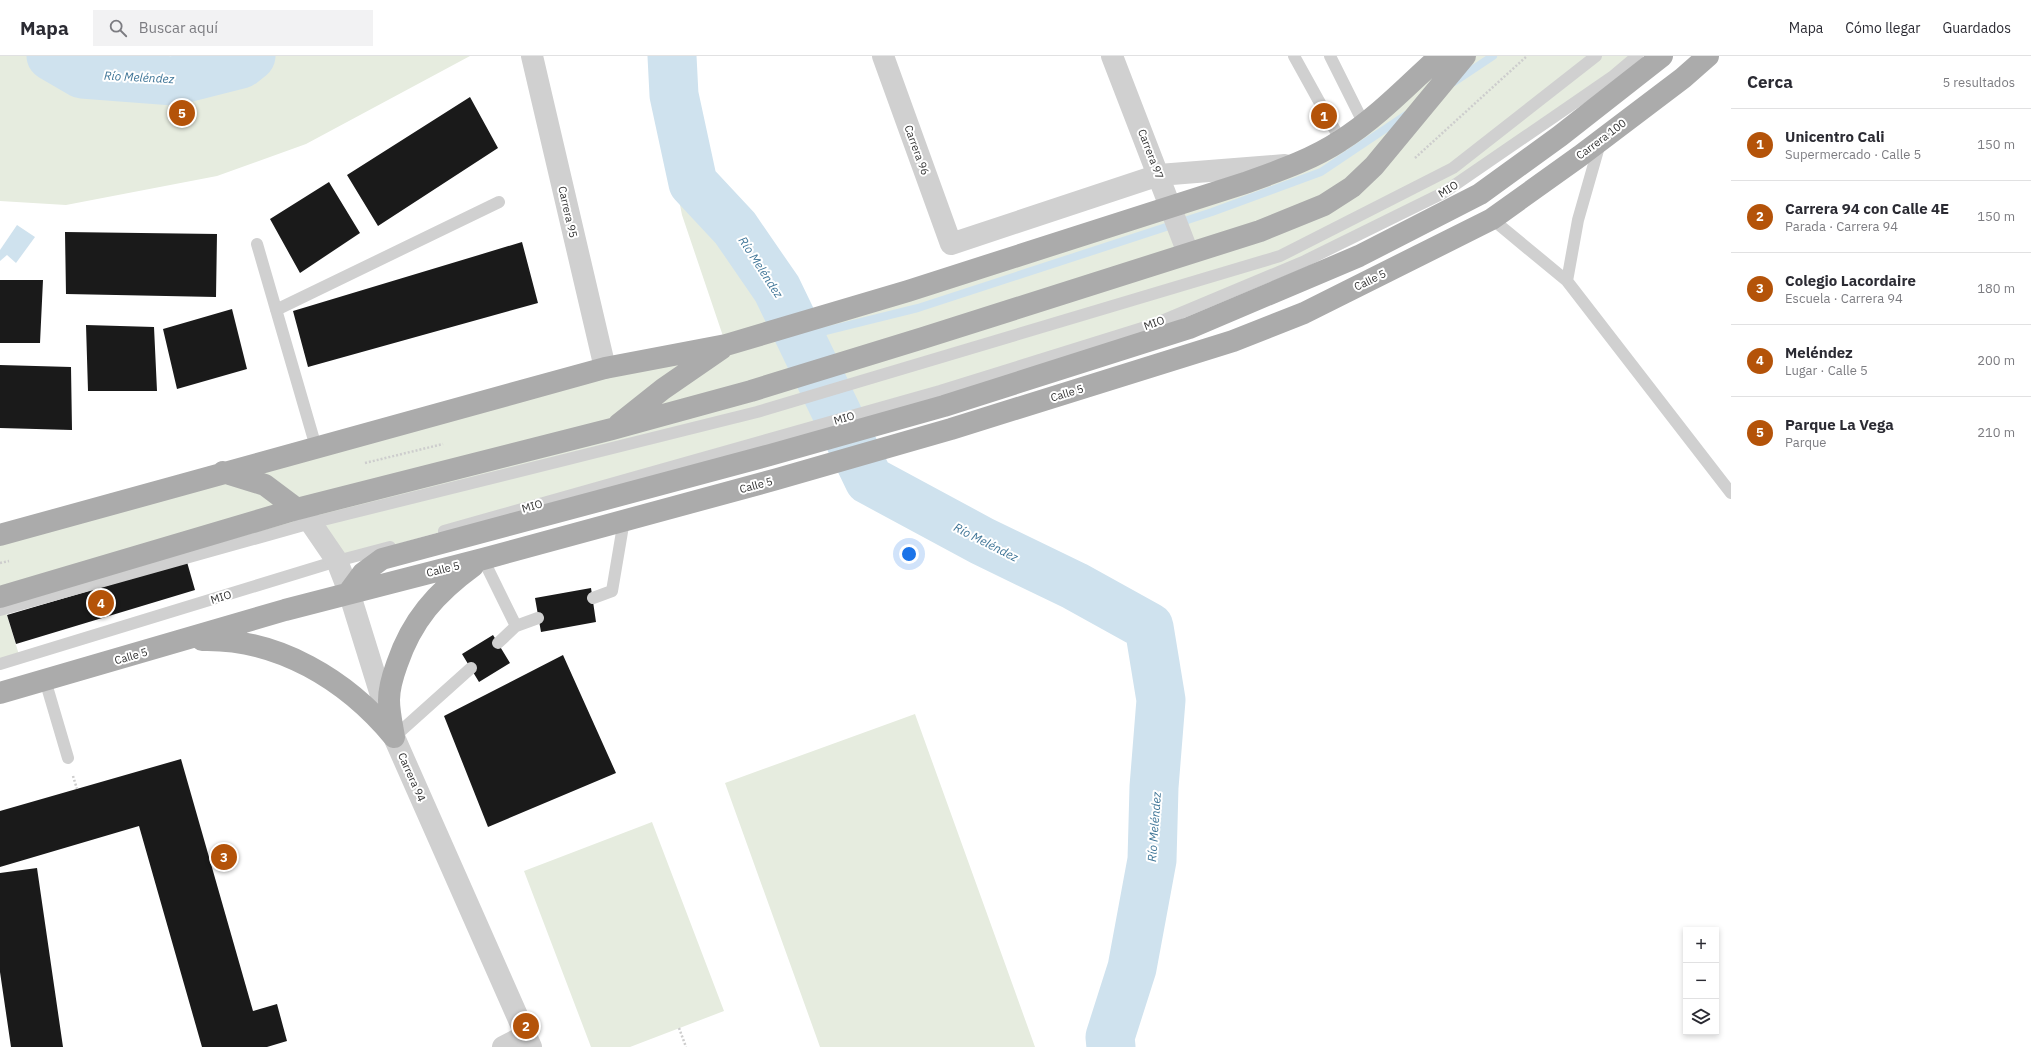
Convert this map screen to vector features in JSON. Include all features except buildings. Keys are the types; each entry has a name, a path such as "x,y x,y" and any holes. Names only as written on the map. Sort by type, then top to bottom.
{"main road":[{"path":"0,535 223,472 605,368 731,344 908,291 1172,207 1294,165 1341,141 1364,124 1440,56"},
{"path":"0,597 304,516 751,391 923,338 1292,219 1324,205 1339,196 1374,166 1465,56"},
{"path":"349,592 363,573 382,559 1189,328 1359,256 1480,194 1560,136 1662,56"},
{"name":"Carrera 100","path":"1492,219 1683,78 1708,56"},
{"name":"Calle 5","path":"0,693 349,592 483,559 777,479 951,429 1233,341 1304,313 1492,219"},
{"path":"612,429 663,390 731,344"},
{"path":"223,472 265,485 304,516"},
{"path":"394,736 389,700 394,673 403,647 416,623 431,601 450,582 483,559"},
{"path":"180,641 206,640 255,646 302,662 324,674 364,704 394,736"}],"street":[{"name":"Carrera 95","path":"532,56 605,368"},
{"name":"Carrera 96","path":"883,56 951,244 1159,175"},
{"name":"Carrera 97","path":"1112,56 1172,207 1188,253"},
{"path":"1159,175 1294,165"},
{"name":"Carrera 94","path":"304,516 337,561 349,592 394,736 529,1041"},
{"path":"504,1047 529,1041"}],"lane":[{"path":"1294,56 1341,141"},
{"path":"1330,56 1364,124"},
{"name":"MIO","path":"0,610 304,516 757,412 1280,256 1454,168 1596,56"},
{"name":"MIO","path":"942,398 1152,325 1305,261 1443,193 1612,77 1637,56"},
{"path":"1567,281 1578,220 1600,140"},
{"path":"276,310 499,202"},
{"path":"1492,219 1567,281 1731,493"},
{"path":"257,244 316,447"},
{"name":"MIO","path":"0,664 337,561 768,448"},
{"path":"592,598 612,591 624,520"},
{"path":"483,559 516,626"},
{"path":"498,643 516,626 538,618"},
{"path":"394,736 471,668"},
{"path":"45,680 68,758"}],"path":[{"path":"679,1028 686,1047"}],"shaded area":[{"path":"0,56 51,56 82,74 174,81 241,64 251,56 470,56 306,144 217,176 66,205 0,201"},
{"path":"650,56 672,56 674,95 693,183 735,228 777,289 794,324 1294,165 1440,56 1637,56 1443,193 1152,325 940,391 337,561 310,523 5,609 20,658 0,664 0,535 726,345 682,215"},
{"path":"915,714 1035,1047 820,1047 725,783"},
{"path":"652,822 724,1011 630,1047 591,1047 524,871"}],"water":[{"path":"17,225 35,237 16,263 7,255 0,261 0,250"}],"waterway":[{"name":"Río Meléndez","path":"51,56 82,74 174,81 241,64 251,56"},
{"name":"Río Meléndez","path":"672,56 674,95 693,183 735,228 777,289 869,480 982,541 1075,586 1149,627 1161,700 1154,787 1152,860 1132,968 1110,1037 1111,1047"},
{"path":"1454,82 1493,56"},
{"path":"801,337 918,308 1212,212 1321,172 1406,115"}],"place":[{"name":"Parque La Vega","path":"182,113"},
{"name":"Unicentro Cali","path":"1324,116"},
{"name":"Meléndez","path":"101,603"},
{"name":"Colegio Lacordaire","path":"224,857"},
{"name":"Carrera 94 con Calle 4E","path":"526,1026"}]}
